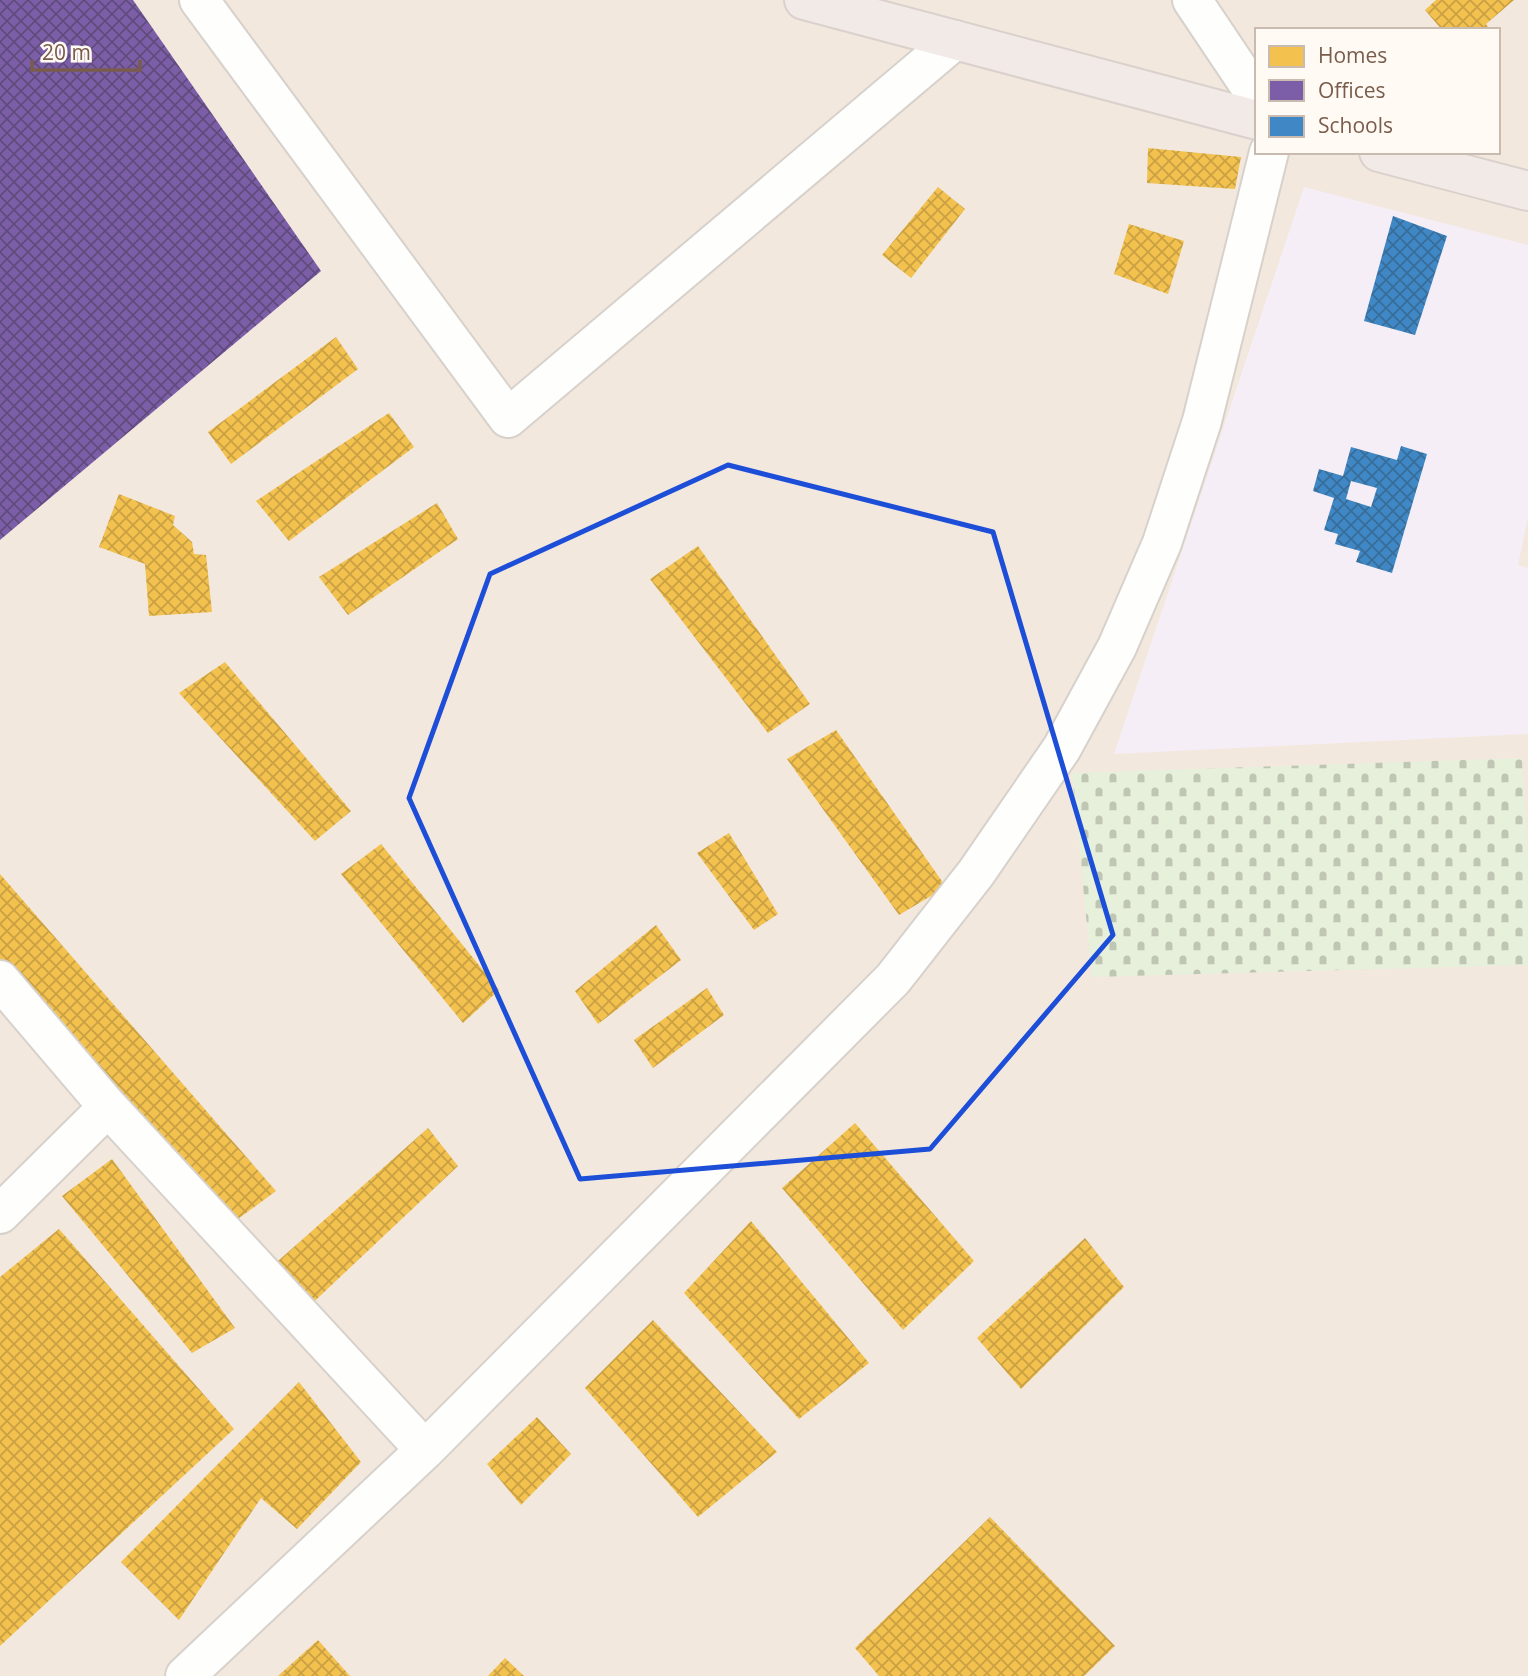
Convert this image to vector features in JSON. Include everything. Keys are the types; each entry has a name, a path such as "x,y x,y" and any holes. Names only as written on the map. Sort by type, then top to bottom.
{"highway":[{"path":"804,0 1255,119"},
{"path":"1387,154 1528,191"}],"street":[{"path":"199,0 508,418 955,40"},
{"path":"1192,0 1255,94"},
{"path":"185,1676 425,1450 893,979 976,873 1062,748 1117,647 1162,544 1202,421 1269,154"},
{"path":"0,980 108,1107 425,1450"},
{"path":"0,1214 108,1107"}],"highlighted area":[{"path":"728,465 993,532 1113,935 930,1149 580,1179 409,798 490,574"}],"shaded area":[{"path":"0,0 1528,0 1528,1676 0,1676"},
{"path":"1304,187 1528,245 1528,517 1518,565 1528,568 1528,734 1114,754"}],"green space":[{"path":"1522,758 1528,861 1528,965 1092,977 1072,773"}],"building: Homes":[{"path":"1436,0 1514,0 1486,24 1489,28 1440,28 1425,10"},
{"path":"1148,148 1241,157 1235,189 1147,183"},
{"path":"938,187 965,209 911,278 882,255"},
{"path":"1129,224 1184,241 1168,294 1114,274"},
{"path":"336,337 358,369 231,464 208,432"},
{"path":"389,413 414,447 289,541 256,501"},
{"path":"119,494 175,516 173,525 192,542 194,554 206,555 212,612 149,616 145,564 99,547"},
{"path":"437,503 458,539 348,615 319,577"},
{"path":"698,546 810,704 768,733 650,579"},
{"path":"225,662 351,811 315,841 179,693"},
{"path":"836,730 946,887 899,915 787,759"},
{"path":"729,833 778,914 754,930 697,853"},
{"path":"381,844 499,990 463,1023 341,874"},
{"path":"0,874 276,1191 231,1224 0,964"},
{"path":"656,925 681,960 598,1024 575,991"},
{"path":"707,988 724,1015 653,1068 634,1040"},
{"path":"855,1123 974,1261 903,1330 782,1188"},
{"path":"428,1128 458,1166 303,1312 269,1269"},
{"path":"112,1159 235,1328 192,1353 62,1196"},
{"path":"751,1221 869,1363 799,1419 684,1293"},
{"path":"59,1229 234,1429 0,1646 0,1277"},
{"path":"1085,1238 1124,1287 1021,1389 977,1338"},
{"path":"653,1320 777,1452 698,1517 585,1388"},
{"path":"299,1382 361,1462 297,1529 261,1498 179,1620 121,1562"},
{"path":"537,1417 571,1454 521,1505 487,1464"},
{"path":"990,1517 1115,1646 1084,1676 879,1676 855,1648"},
{"path":"318,1640 350,1676 278,1676"},
{"path":"505,1658 524,1676 488,1676"}],"building: Offices":[{"path":"0,0 133,0 321,271 0,540"}],"building: Schools":[{"path":"1393,216 1447,236 1415,335 1364,321"},
{"path":"1401,446 1427,454 1392,573 1356,562 1360,551 1335,544 1338,534 1324,530 1334,498 1313,491 1319,469 1343,476 1351,447 1397,460","holes":["1351,481 1377,488 1371,507 1346,499"]}]}
